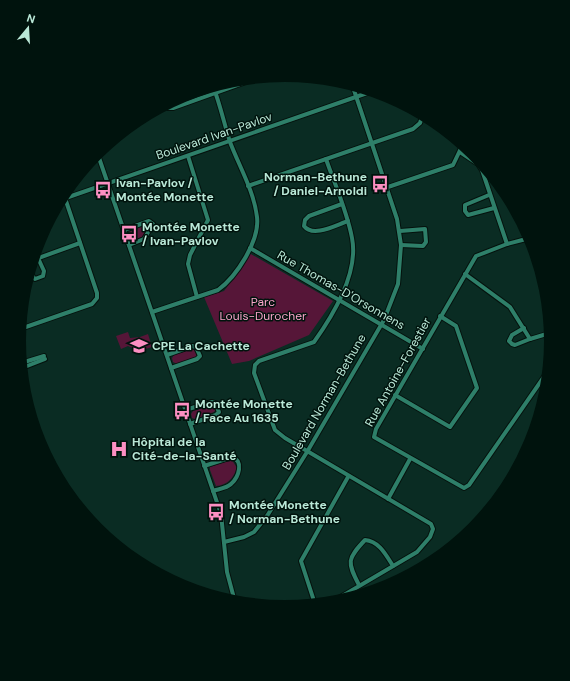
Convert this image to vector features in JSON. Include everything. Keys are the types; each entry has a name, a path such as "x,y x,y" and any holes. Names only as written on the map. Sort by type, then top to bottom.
{"street":[{"path":"170,108 238,86"},
{"path":"152,312 218,290 227,284 250,248 255,234 257,218 248,186 230,141 215,91"},
{"name":"Boulevard Norman-Bethune","path":"224,542 244,537 254,532 267,516 307,452 381,325 392,302 398,284 401,245 400,231 388,187 354,91"},
{"name":"Boulevard Ivan-Pavlov","path":"71,196 364,94"},
{"path":"248,186 413,129 421,120"},
{"path":"388,187 454,165 460,152 469,158"},
{"path":"188,156 208,220 190,255 188,264 197,297"},
{"path":"326,159 348,221 352,239 352,262 347,281 339,300 314,342 259,361 254,368 275,430 348,477 431,524 433,529 430,537 417,552 347,592"},
{"path":"100,160 222,516 228,572 233,595"},
{"path":"481,171 507,244"},
{"path":"490,195 465,205 465,211 468,215 494,208"},
{"path":"342,204 308,216 305,220 304,226 307,230 313,232 348,221"},
{"path":"27,327 92,304 96,301 97,293 80,243 65,205"},
{"path":"124,230 148,221 153,224 144,239 129,245"},
{"path":"400,231 425,229 426,242 423,246 401,245"},
{"name":"Rue Antoine-Forestier","path":"523,240 507,244 476,256 395,395 376,429 374,437 410,459 464,488 469,485 540,383"},
{"path":"40,257 80,243"},
{"name":"Rue Thomas-D'Orsonnens","path":"250,248 423,349"},
{"path":"34,278 43,276 44,271 39,260"},
{"path":"465,274 510,308 530,339"},
{"path":"395,395 450,427 478,388 456,326 440,316"},
{"path":"524,328 512,335 509,341 512,344 515,345 544,336"},
{"path":"166,355 192,346 196,347 199,352 200,356 197,359 171,368"},
{"path":"27,362 45,358 28,366"},
{"path":"186,410 212,402 216,403 218,409 216,415 190,424"},
{"path":"204,466 232,457 237,459 239,471 232,484 213,491"},
{"path":"388,499 410,459"},
{"path":"313,598 301,561 348,477"},
{"path":"358,585 350,567 351,560 356,550 365,540 371,540 381,547 393,566"}],"green space":[{"path":"149,224 143,237 134,241 131,240 129,232"},
{"name":"Parc Louis-Durocher","path":"249,253 333,301 309,335 249,361 232,364 204,297 224,291 237,274"},
{"path":"128,332 130,338 148,334 152,347 139,351 128,346 121,349 116,336"},
{"path":"193,349 197,354 196,357 177,364 173,362 172,358 174,355"},
{"path":"212,405 216,409 214,412 195,419 192,418 191,414 193,411"},
{"path":"232,460 237,468 234,475 226,483 216,486 210,467"}],"place":[{"name":"Norman-Bethune / Daniel-Arnoldi","path":"380,184"},
{"name":"Ivan-Pavlov / Montée Monette","path":"103,190"},
{"name":"Montée Monette / Ivan-Pavlov","path":"129,234"},
{"name":"CPE La Cachette","path":"139,346"},
{"name":"Montée Monette / Face Au 1635","path":"182,411"},
{"name":"Hôpital de la Cité-de-la-Santé","path":"119,449"},
{"name":"Montée Monette / Norman-Bethune","path":"216,512"}]}
